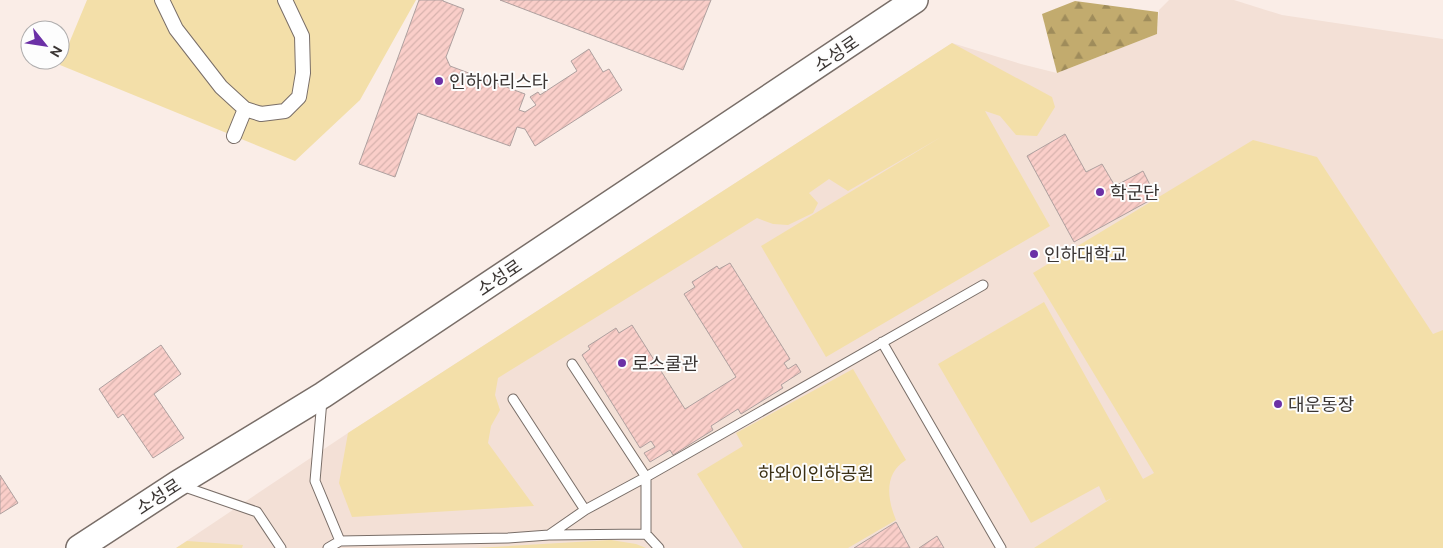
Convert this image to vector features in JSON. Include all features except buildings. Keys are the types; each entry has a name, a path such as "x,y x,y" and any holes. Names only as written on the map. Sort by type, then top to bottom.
{"main road":[{"name":"소성로","path":"79,548 177,484 323,395 913,2"}],"street":[{"path":"162,0 176,29 221,87 245,109 261,114 285,110 299,97 303,73 302,36 285,0"},
{"path":"234,136 245,109"}],"lane":[{"path":"549,535 585,510 983,285"},
{"path":"882,342 1001,548"},
{"path":"572,364 646,477 646,534 659,548"},
{"path":"323,395 315,481 340,541"},
{"path":"513,399 585,510"},
{"path":"177,484 257,512 281,548"},
{"path":"328,548 340,541 646,534"}],"shaded area":[{"name":"인하대학교","path":"1169,0 1234,0 1282,15 1443,39 1443,548 176,548 348,433 952,43 1057,73 1157,34 1159,10"}],"green space":[{"path":"87,0 416,0 360,100 295,161 70,69 70,41"},
{"path":"1075,1 1158,12 1157,34 1057,73 1042,14"},
{"path":"952,43 1052,97 1055,107 1037,136 1016,135 1000,116 985,111 1050,226 826,357 761,246 941,137 848,191 829,179 809,193 818,203 813,213 788,225 773,224 757,218 498,378 495,395 500,410 491,426 488,443 534,506 352,517 339,483 348,433"},
{"name":"대운동장","path":"1253,140 1317,157 1433,334 1443,330 1443,548 1034,548 1112,498 1106,501 1099,486 1031,523 938,364 1044,302 1143,479 1154,473 1033,273"},
{"name":"하와이인하공원","path":"853,369 906,460 894,472 889,487 889,495 896,520 848,548 743,548 697,474 743,446 736,433"},
{"path":"611,540 636,544 646,548 475,548"},
{"path":"187,541 243,545 242,548 176,548"}],"place":[{"name":"인하아리스타","path":"439,81"},
{"name":"학군단","path":"1100,192"},
{"name":"인하대학교","path":"1034,254"},
{"name":"로스쿨관","path":"622,363"},
{"name":"대운동장","path":"1278,404"}]}
